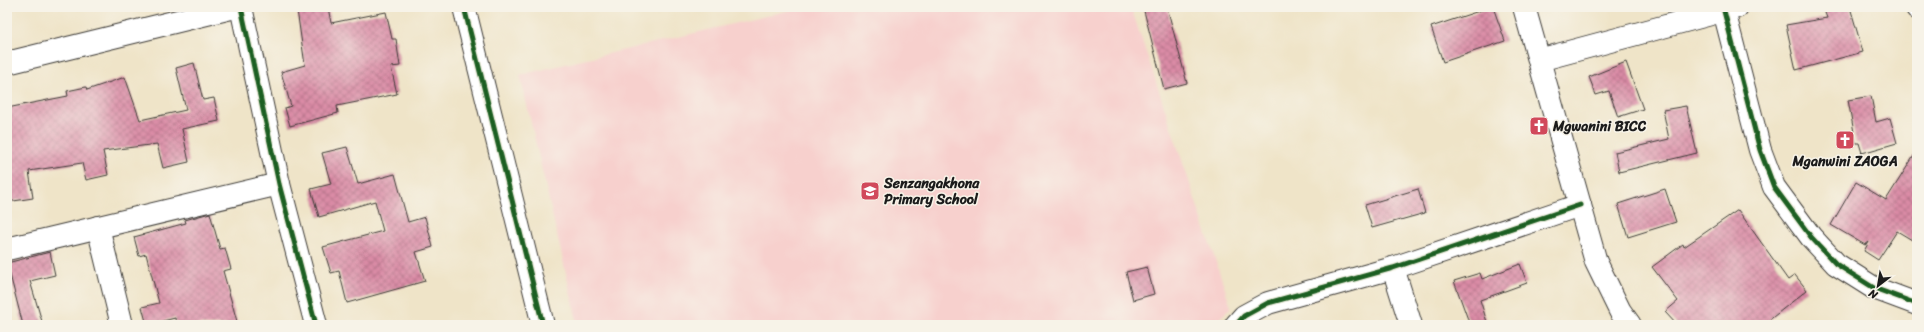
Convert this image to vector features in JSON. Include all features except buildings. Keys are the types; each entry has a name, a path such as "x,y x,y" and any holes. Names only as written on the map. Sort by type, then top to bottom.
{"street":[{"path":"7,63 235,7"},
{"path":"241,7 279,184 316,325"},
{"path":"464,7 543,325"},
{"path":"1524,7 1596,262 1617,305 1630,325"},
{"path":"1540,60 1731,9 1760,150 1774,187 1811,237 1836,264 1874,288 1917,304"},
{"path":"7,249 279,184"},
{"path":"1236,325 1244,316 1268,303 1393,268 1580,205"},
{"path":"98,227 122,325"},
{"path":"1393,268 1412,325"}],"shaded area":[{"name":"Senzangakhona Primary School","path":"803,7 1131,7 1231,307 1213,325 578,325 520,75"}],"cycle path":[{"path":"241,7 279,184 316,325"},
{"path":"464,7 543,325"},
{"path":"1724,11 1760,150 1774,187 1811,237 1836,264 1874,288 1917,304"},
{"path":"1236,325 1244,316 1268,303 1393,268 1580,205"}],"place":[{"name":"Mgwanini BICC","path":"1539,126"},
{"name":"Mganwini ZAOGA","path":"1845,140"},
{"name":"Senzangakhona Primary School","path":"870,191"}]}
